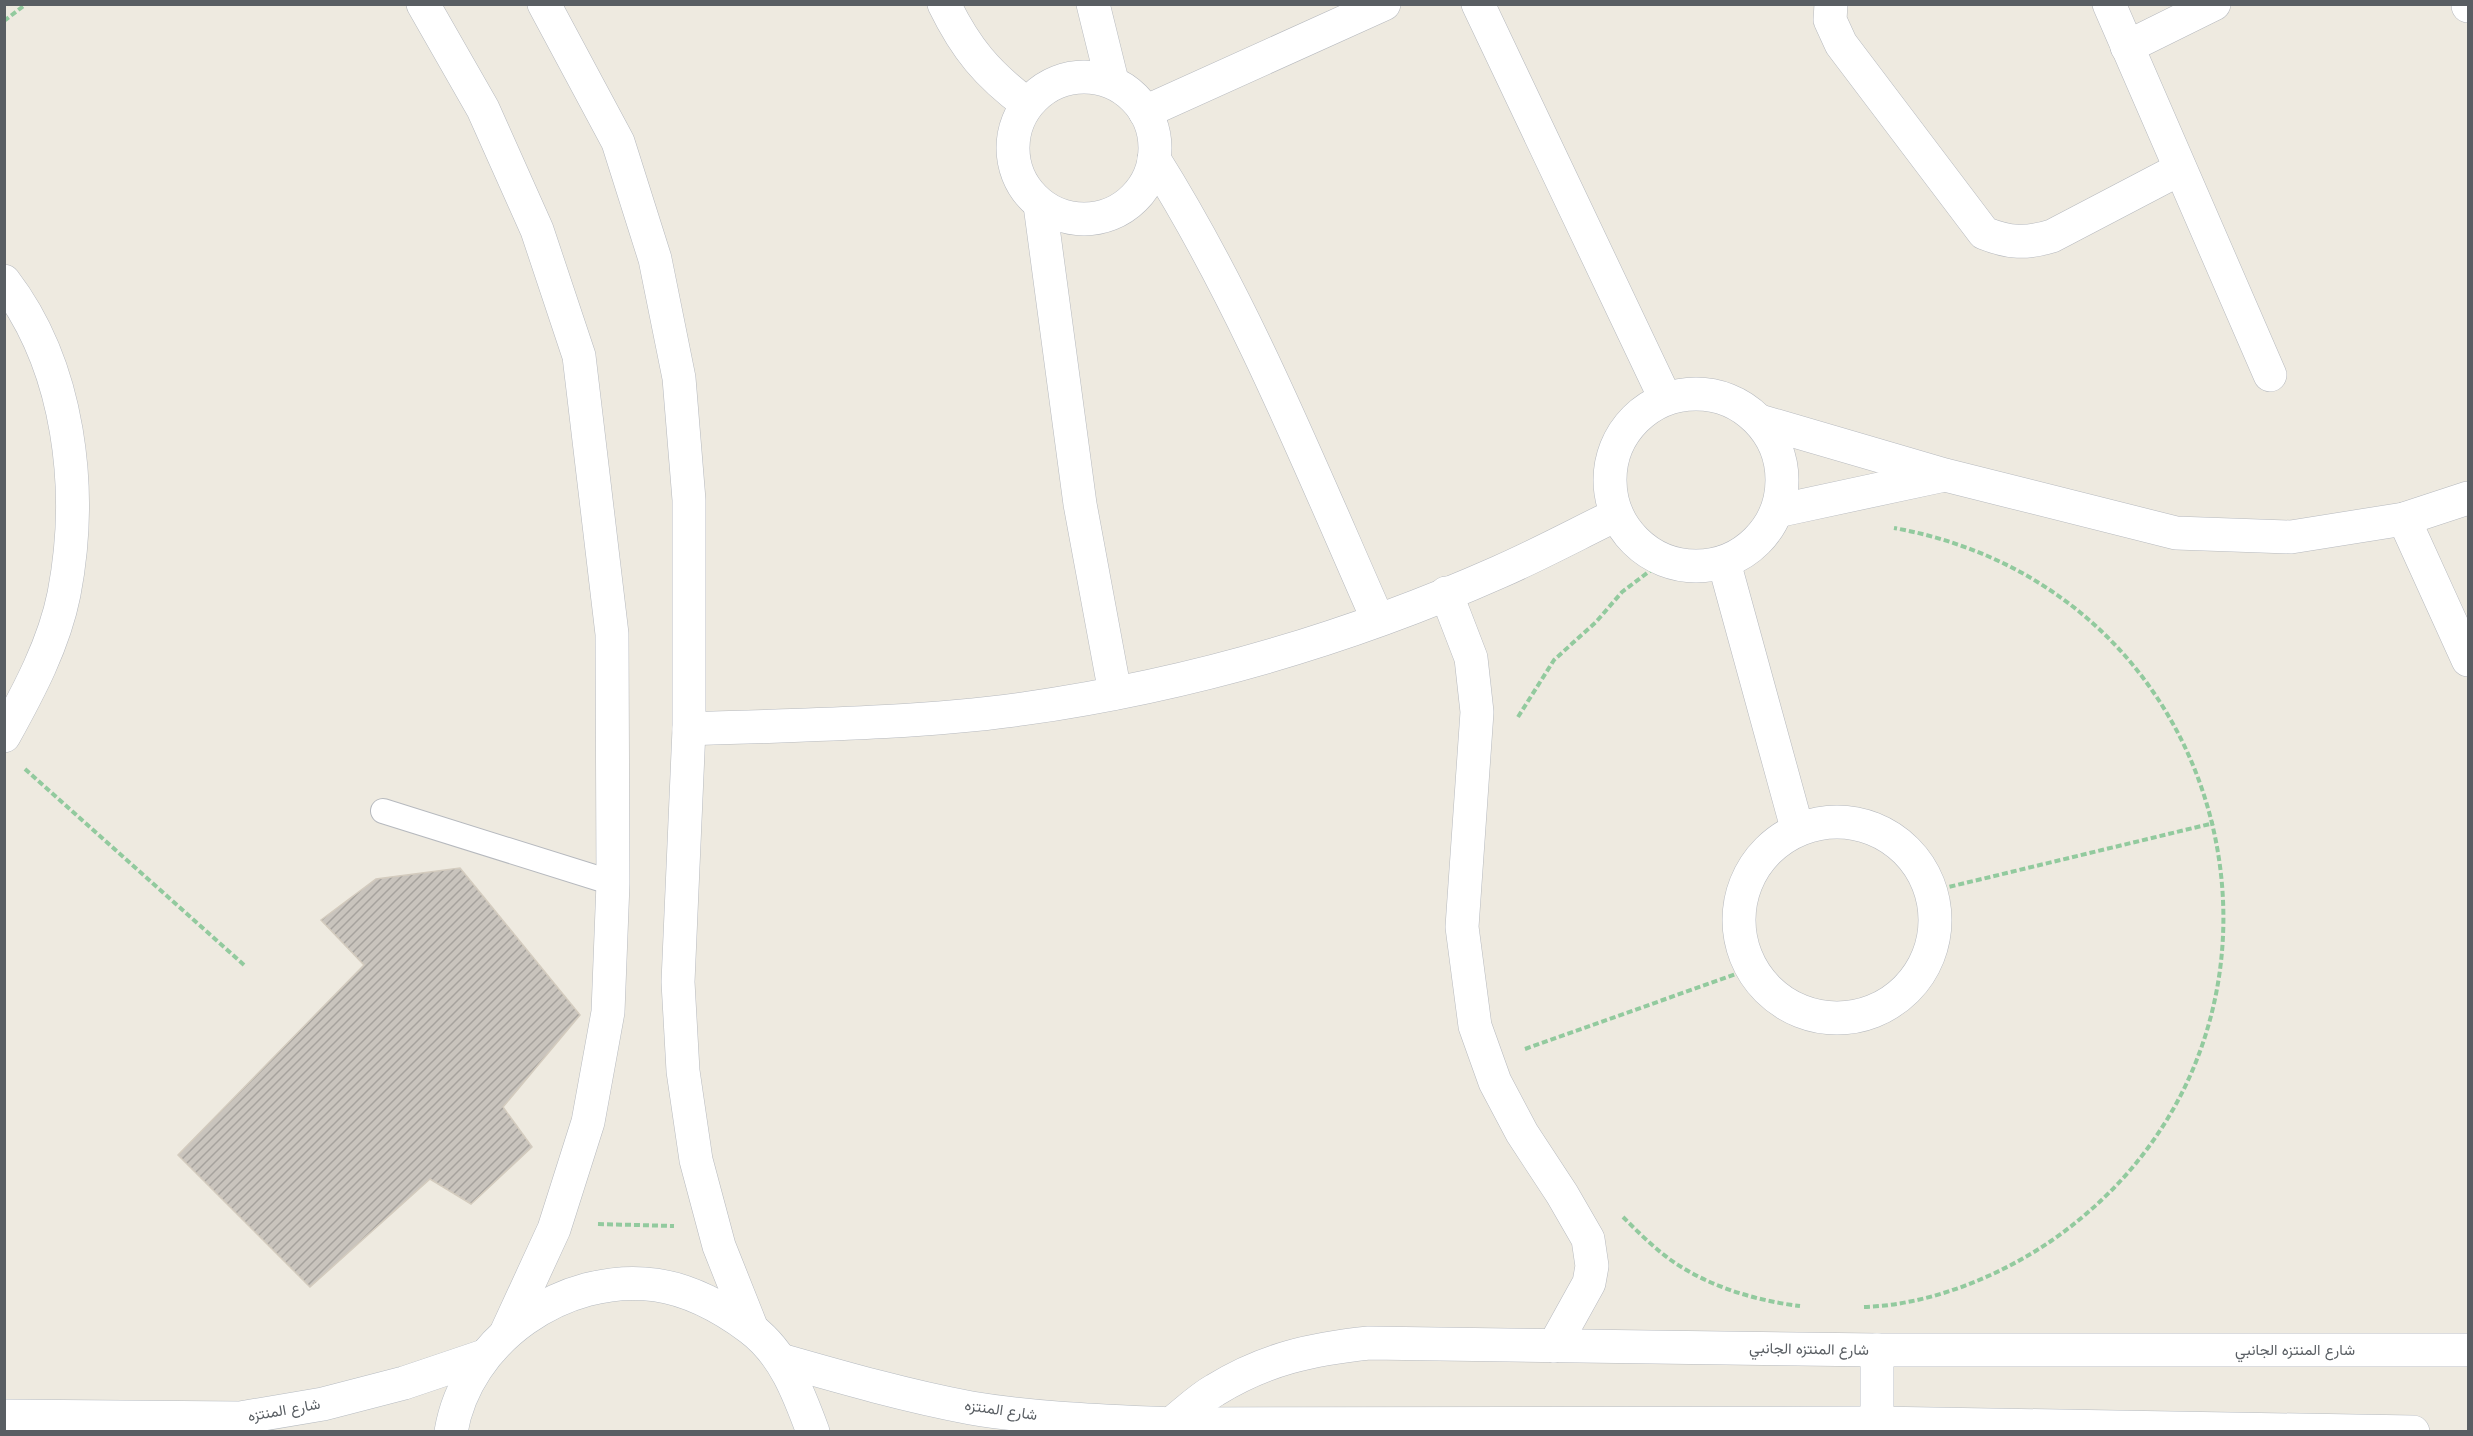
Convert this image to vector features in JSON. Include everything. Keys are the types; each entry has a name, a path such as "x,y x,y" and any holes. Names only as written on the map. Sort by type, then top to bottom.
{"street":[{"path":"423,4 483,109 497,139 537,230 579,356 612,634 614,883 608,1012 588,1122 554,1229 507,1331"},
{"path":"544,4 618,142 659,280 679,378 689,500 689,729 678,982 683,1071 696,1160 719,1246 752,1329"},
{"path":"944,4 969,50 995,81 1027,104"},
{"path":"1093,4 1112,81"},
{"path":"1145,112 1384,4"},
{"path":"1478,4 1665,398"},
{"path":"1830,4 1830,20 1841,44 1984,233 2005,242 2029,243 2052,236 2180,169"},
{"path":"2109,4 2270,375"},
{"path":"2127,46 2214,4"},
{"path":"1089,76 1112,81 1131,94 1145,112 1154,135 1154,159 1146,182 1131,201 1111,214 1086,219 1062,216 1040,205 1025,189 1015,169 1012,146 1016,124 1027,104 1044,88 1065,79 1089,76"},
{"path":"1154,159 1187,211 1245,321 1378,620"},
{"path":"1040,205 1080,504 1115,693"},
{"path":"4,281 45,351 67,431 74,513 64,595 38,674 4,736"},
{"path":"1690,393 1716,395 1740,405 1760,421 1777,448 1783,479 1777,511 1768,528 1749,549 1724,562 1704,567 1683,566 1663,561 1636,543 1616,515 1609,482 1615,447 1635,417 1665,398 1690,393"},
{"path":"1760,421 1945,475 2176,533 2291,537 2404,519 2469,498"},
{"path":"1777,511 1945,475"},
{"path":"689,729 927,719 1022,709 1115,693 1248,662 1378,620 1498,572 1616,515"},
{"path":"2404,519 2469,660"},
{"path":"1724,562 1797,828"},
{"path":"1446,593 1471,658 1478,712 1462,927 1475,1026 1495,1082 1522,1133 1588,1239 1592,1266 1589,1283 1554,1346"},
{"path":"1838,820 1879,829 1912,855 1932,891 1936,932 1922,972 1894,1002 1856,1018 1815,1018 1777,1000 1750,969 1738,929 1742,888 1764,852 1797,828 1838,820"},
{"path":"451,1431 455,1410 484,1356 507,1331 552,1301 603,1286 656,1285 707,1300 752,1329 781,1360 800,1397 813,1431"},
{"name":"شارع المنتزه الجانبي","path":"1171,1424 1214,1390 1263,1365 1315,1349 1369,1343 1877,1350 2469,1350"},
{"path":"1877,1350 1877,1423"},
{"name":"شارع المنتزه","path":"4,1416 240,1418 323,1404 404,1383 484,1356"},
{"name":"شارع المنتزه","path":"781,1360 877,1388 973,1408 1072,1420 1171,1424 1877,1423 2414,1431"}],"lane":[{"path":"383,811 614,883"}],"path":[{"path":"4,21 26,4"},
{"path":"1860,1307 1926,1297 1979,1280 2030,1256 2075,1224 2117,1186 2152,1143 2181,1096 2203,1044 2217,990 2224,934 2222,878 2214,823 2197,772 2174,724 2146,679 2111,638 2070,603 2026,573 1978,550 1927,534 1885,526"},
{"path":"1514,725 1522,707 1554,660 1596,622 1622,592 1663,561"},
{"path":"22,766 244,965"},
{"path":"1932,891 2214,823"},
{"path":"1518,1052 1750,969"},
{"path":"1621,1216 1675,1263 1707,1279 1764,1302 1806,1307"}],"building":[{"path":"460,868 580,1015 503,1107 532,1147 471,1204 430,1179 310,1287 178,1155 364,965 321,920 376,879"}]}
